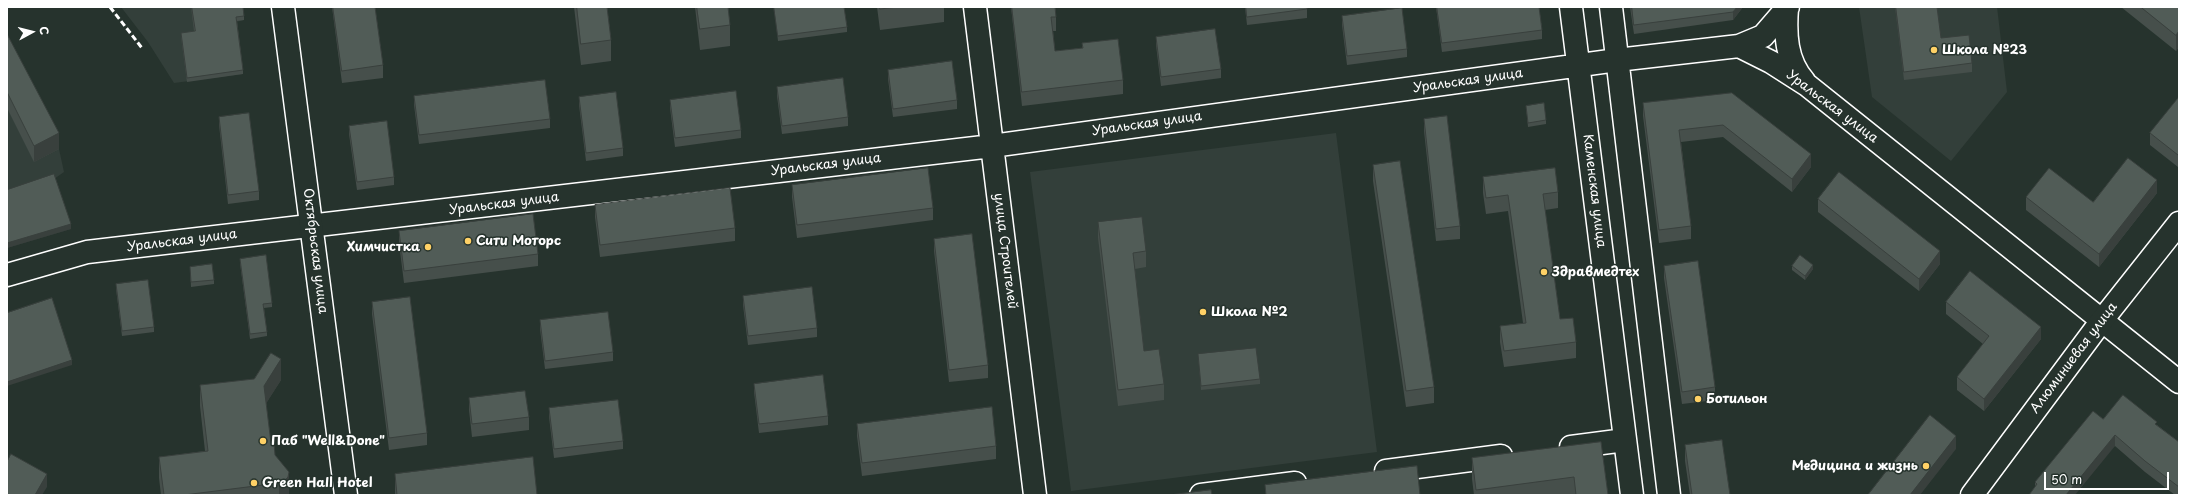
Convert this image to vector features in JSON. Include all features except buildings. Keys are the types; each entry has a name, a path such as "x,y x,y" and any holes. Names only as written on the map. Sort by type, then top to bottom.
{"street":[{"name":"Октябрьская улица","path":"283,7 346,495"},
{"name":"улица Строителей","path":"975,7 1035,495"},
{"name":"Каменская улица","path":"1571,7 1632,495"},
{"path":"1611,7 1669,495"},
{"path":"1738,46 1763,36 1788,8"},
{"path":"1788,8 1787,45 1798,75 1807,85"},
{"name":"Уральская улица","path":"7,275 87,252 992,146 1617,60 1738,46 1771,62 1807,85 2103,319 2179,382"},
{"name":"Алюминиевая улица","path":"1972,495 2103,319 2179,223"},
{"path":"1548,450 1625,440"},
{"path":"1363,474 1517,454"},
{"path":"1201,495 1316,480"}],"shaded area":[{"path":"121,7 191,7 192,11 242,7 244,20 236,22 243,74 174,83 148,42"},
{"name":"Школа №23","path":"1859,7 1997,7 2007,92 1951,161 1872,97"},
{"path":"7,50 59,149 64,172 54,179 71,229 7,248"},
{"name":"Школа №2","path":"1336,133 1377,452 1071,491 1030,172"}],"railway":[{"path":"110,7 142,48"}],"place":[{"name":"Школа №23","path":"1934,50"},
{"name":"Сити Моторс","path":"468,241"},
{"name":"Химчистка","path":"428,247"},
{"name":"Здравмедтех","path":"1544,272"},
{"name":"Школа №2","path":"1203,312"},
{"name":"Ботильон","path":"1698,399"},
{"name":"Паб \"Well&Done\"","path":"263,441"},
{"name":"Медицина и жизнь","path":"1926,466"},
{"name":"Green Hall Hotel","path":"254,483"}]}
